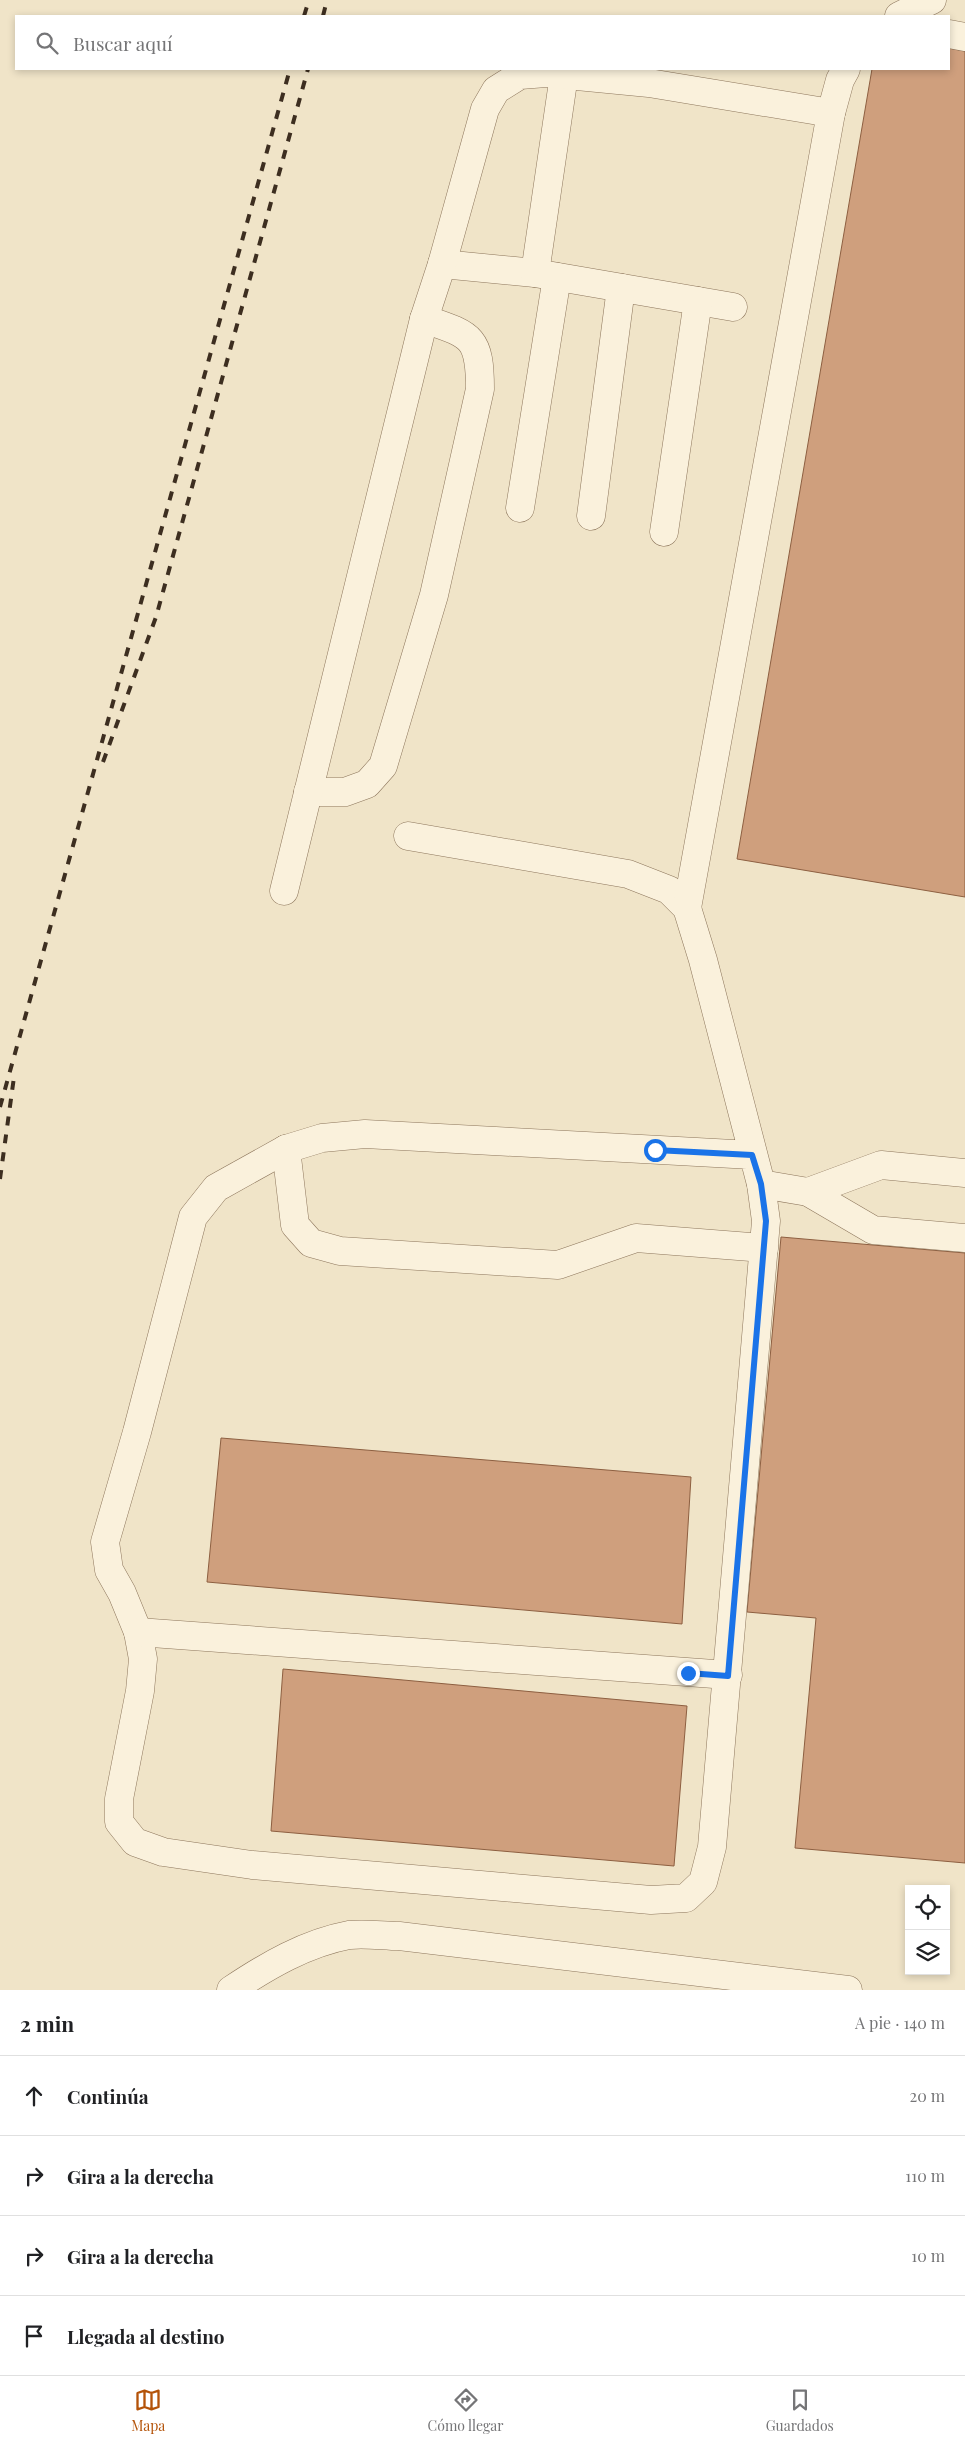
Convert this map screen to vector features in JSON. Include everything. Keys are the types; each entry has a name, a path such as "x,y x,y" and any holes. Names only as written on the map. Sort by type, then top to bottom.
{"lane":[{"path":"901,15 932,0"},
{"path":"950,34 965,37"},
{"path":"752,1155 365,1134 322,1138 286,1149 216,1188 193,1217 137,1432 105,1542 108,1570 122,1593 138,1632 143,1659 140,1691 119,1799 119,1822 135,1842 163,1852 252,1864 651,1900 686,1898 703,1882 712,1847 766,1221 761,1184 703,960 687,908 831,113 840,80 845,70"},
{"path":"284,891 424,319 442,264 485,109 496,90 520,75 546,73 649,83 831,113"},
{"path":"520,508 546,275 564,75"},
{"path":"442,264 546,275 734,307"},
{"path":"591,516 621,288"},
{"path":"664,532 698,301"},
{"path":"308,792 345,792 367,784 382,766 434,596 480,389 480,365 476,346 463,332 424,319"},
{"path":"408,836 628,874 669,890 687,908"},
{"path":"286,1149 295,1224 311,1243 340,1251 558,1265 636,1238 764,1248"},
{"path":"808,1192 881,1165 965,1172"},
{"path":"761,1184 808,1192 873,1230 965,1238"},
{"path":"138,1632 728,1676"},
{"path":"232,1990 268,1966 314,1945 351,1935 400,1936 810,1988 848,1990"}],"building":[{"path":"950,48 965,51 965,897 737,859 872,70 950,70"},
{"path":"781,1237 965,1253 965,1863 795,1848 816,1618 747,1612"},
{"path":"221,1438 691,1477 682,1624 207,1582"},
{"path":"283,1669 687,1706 674,1866 271,1831"}],"railway":[{"path":"304,15 309,0"},
{"path":"323,15 327,0"},
{"path":"0,1107 290,70"},
{"path":"103,762 156,617 308,70"},
{"path":"0,1179 14,1077"}],"route":[{"path":"655,1150 752,1155 761,1184 766,1221 728,1676 688,1673"}]}
